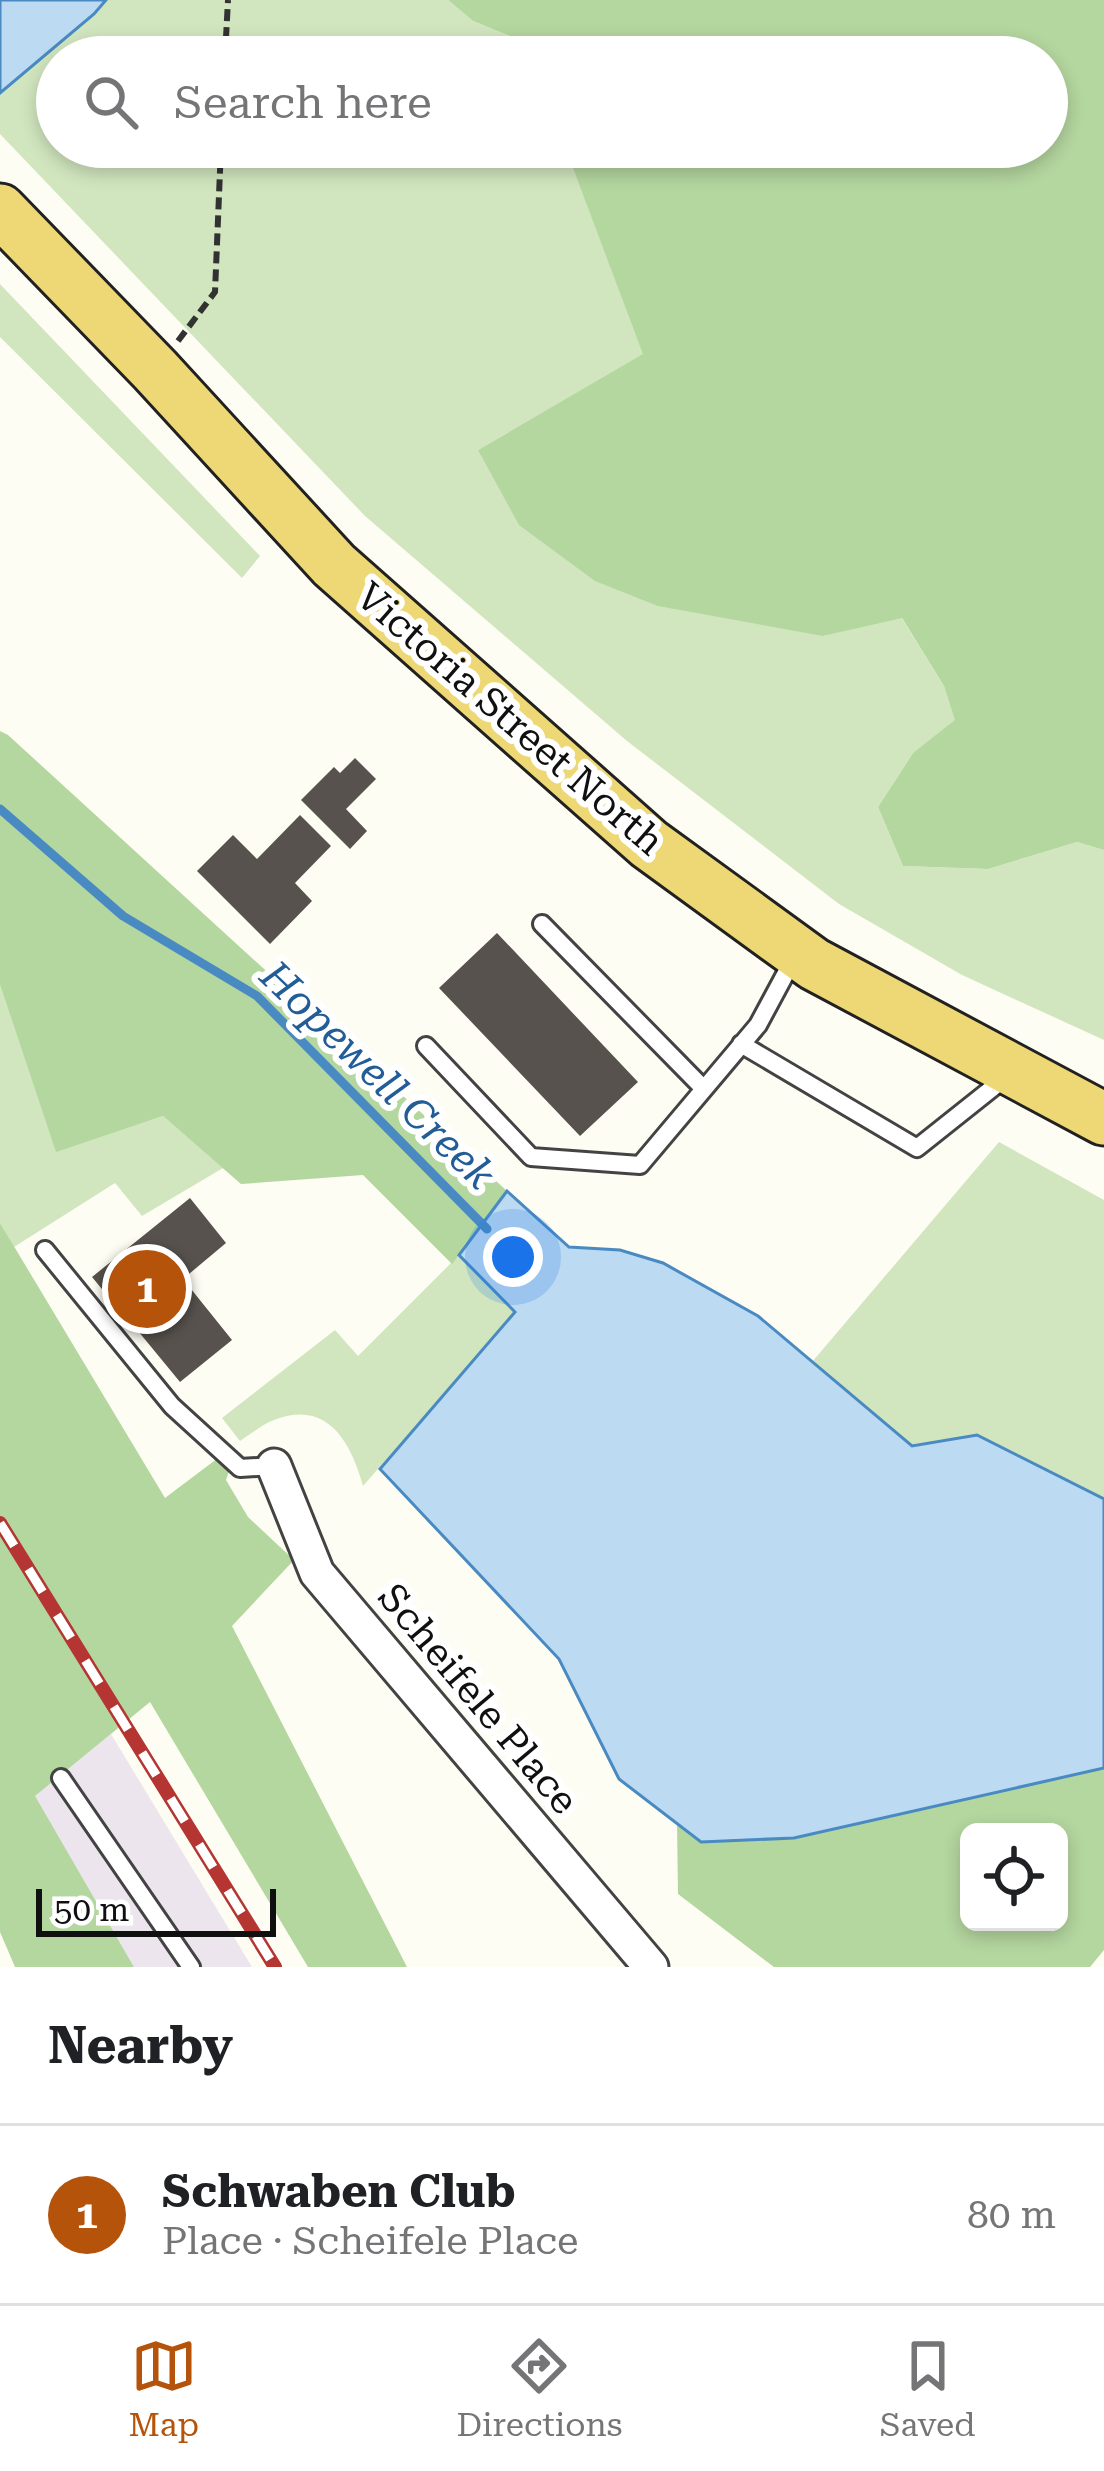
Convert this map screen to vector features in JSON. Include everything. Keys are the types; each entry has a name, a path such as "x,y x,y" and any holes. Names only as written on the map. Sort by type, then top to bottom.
{"main road":[{"name":"Victoria Street North","path":"0,210 334,565 649,844 814,964 1104,1119"}],"street":[{"name":"Scheifele Place","path":"274,1466 316,1573 652,1967"}],"lane":[{"path":"542,924 704,1089"},
{"path":"426,1046 531,1157 640,1165 758,1024 797,952"},
{"path":"741,1044 917,1148 1013,1071"},
{"path":"45,1250 172,1406 240,1468 274,1466"},
{"path":"62,1778 191,1967"}],"path":[{"path":"226,36 228,0"},
{"path":"155,370 215,292 220,168"}],"shaded area":[{"path":"111,1734 252,1967 134,1967 34,1796"}],"green space":[{"path":"100,0 448,0 473,21 510,36 68,36 93,15"},
{"path":"448,0 1104,0 1104,850 1077,842 988,869 903,866 878,807 913,753 955,720 944,686 902,618 823,636 658,606 595,581 519,525 478,450 643,354 573,168 1068,168 1068,36 510,36 473,21"},
{"path":"36,63 36,168 573,168 644,354 478,450 823,636 901,617 944,686 956,721 913,753 878,807 903,866 988,869 1077,842 1104,850 1104,1040 962,975 839,904 627,741 365,516 0,134 0,93"},
{"path":"0,284 260,556 242,578 0,337"},
{"path":"0,731 507,1191 452,1264 363,1175 241,1184 163,1116 56,1152 0,985"},
{"path":"0,985 56,1151 163,1116 223,1168 142,1216 115,1183 14,1247 0,1223"},
{"path":"999,1142 1104,1200 1104,1499 977,1435 912,1446 812,1362"},
{"path":"0,1223 165,1498 218,1458 230,1468 226,1480 248,1517 294,1560 232,1626 407,1967 308,1967 150,1702 35,1796 134,1967 15,1967 0,1932"},
{"path":"459,1255 515,1312 363,1486 344,1441 323,1420 293,1415 270,1422 240,1441 222,1418 335,1330 358,1356"},
{"path":"1104,1768 1104,1950 1090,1967 774,1967 678,1894 677,1824 701,1842 794,1838"}],"water":[{"path":"0,0 106,0 68,36 36,36 36,63 0,93"},
{"path":"507,1191 569,1247 620,1250 663,1263 758,1316 912,1446 977,1435 1104,1499 1104,1768 794,1838 701,1842 619,1779 559,1659 380,1469 515,1312 459,1255"}],"building":[{"path":"355,758 376,779 346,809 367,831 350,849 301,800 334,767 340,773"},
{"path":"300,815 331,846 295,883 312,901 270,944 197,871 233,835 257,859"},
{"path":"497,933 638,1082 580,1136 439,988"},
{"path":"190,1198 226,1243 183,1279 232,1340 180,1382 129,1320 124,1323 92,1277"}],"waterway":[{"name":"Hopewell Creek","path":"0,809 123,916 257,996 487,1229"}],"railway":[{"path":"0,1523 275,1967"}],"place":[{"name":"Schwaben Club","path":"147,1289"}]}
